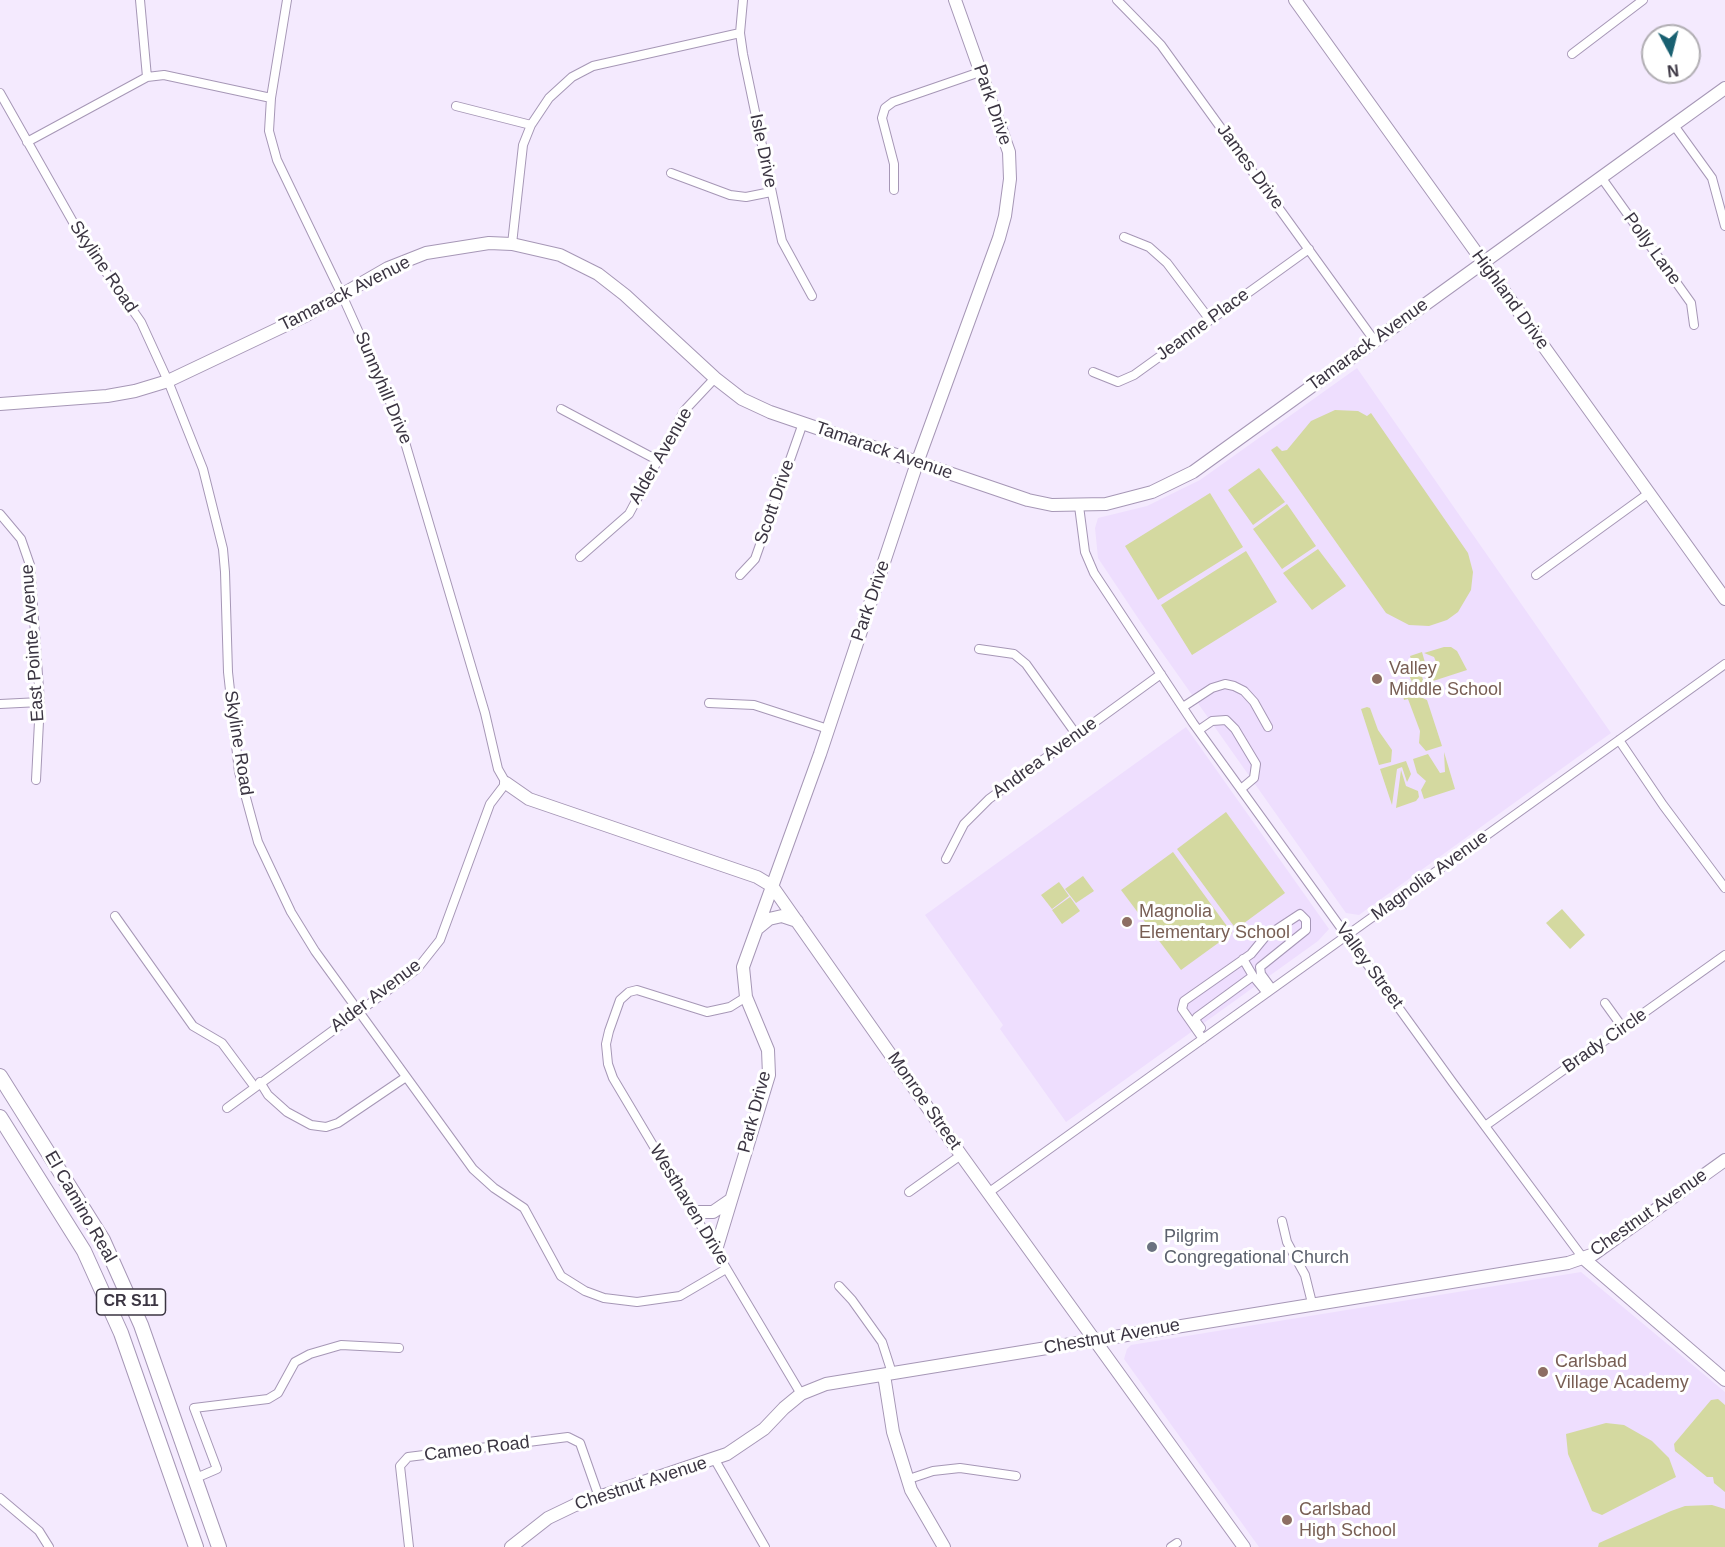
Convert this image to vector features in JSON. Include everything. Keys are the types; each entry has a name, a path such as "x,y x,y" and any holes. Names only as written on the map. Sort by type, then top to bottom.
{"main road":[{"name":"Park Drive","path":"716,1250 769,1075 768,1050 746,997 743,967 828,729 917,463 1005,216 1010,179 1009,152 956,0"},
{"name":"Highland Drive","path":"1295,0 1725,599"},
{"name":"Tamarack Avenue","path":"0,404 107,396 135,391 168,381 342,295 388,268 426,253 482,244 512,244 560,255 598,274 625,295 715,378 742,399 803,423 1028,500 1079,506 1131,499 1193,472 1725,88"},
{"name":"Monroe Street","path":"506,783 529,799 757,877 772,886 988,1193 1245,1547"},
{"path":"757,929 769,919 782,916 797,921"},
{"name":"El Camino Real","path":"0,1076 103,1240 141,1325 219,1547"},
{"name":"El Camino Real","path":"0,1117 88,1261 124,1343 196,1547"},
{"name":"Chestnut Avenue","path":"511,1547 548,1518 600,1497 715,1460 751,1440 801,1394 826,1384 1568,1263 1594,1254 1725,1160"},
{"path":"693,1212 713,1212 729,1201"},
{"name":"Valley Street","path":"1583,1258 1725,1380"},
{"path":"888,1374 893,1432 911,1490 944,1547"}],"street":[{"path":"140,0 147,77"},
{"name":"Sunnyhill Drive","path":"287,0 271,98 269,131 276,160 342,295 396,415 411,455 498,769 506,783"},
{"name":"Isle Drive","path":"743,0 740,33 782,241 812,296"},
{"name":"James Drive","path":"1117,0 1161,45 1374,340"},
{"path":"1572,54 1642,0"},
{"path":"512,244 523,145 531,125 549,98 572,77 593,66 740,33"},
{"path":"894,190 894,164 882,118 885,108 893,102 980,72"},
{"path":"27,142 147,77 164,75 271,98"},
{"name":"Skyline Road","path":"0,93 82,238 141,322 168,381 208,486 222,549 228,672 239,772 258,842 291,912 473,1169 494,1188 524,1208 556,1269 585,1291 604,1298 637,1302 680,1296 726,1269"},
{"path":"456,106 531,125"},
{"path":"1673,124 1712,178 1725,226"},
{"path":"671,173 730,195 746,197 771,192"},
{"name":"Polly Lane","path":"1601,177 1691,303 1694,325"},
{"path":"1124,237 1149,247 1167,263 1210,320"},
{"name":"Jeanne Place","path":"1093,372 1118,382 1134,375 1309,249"},
{"name":"Alder Avenue","path":"580,557 629,513 684,411 715,378"},
{"path":"561,409 658,461"},
{"name":"Scott Drive","path":"740,575 755,559 803,423"},
{"path":"1536,575 1649,493"},
{"name":"Valley Street","path":"1079,506 1085,552 1094,573 1198,730 1583,1258"},
{"name":"East Pointe Avenue","path":"0,514 21,539 30,566 40,702 36,780"},
{"path":"979,649 1014,654 1026,664 1076,734"},
{"name":"Magnolia Avenue","path":"988,1193 1725,663"},
{"name":"Andrea Avenue","path":"946,859 964,824 989,799 1161,674"},
{"path":"1183,707 1212,688 1225,684 1234,686 1249,696 1268,727"},
{"path":"0,704 40,702"},
{"path":"709,703 754,705 828,729"},
{"path":"1198,730 1212,722 1226,720 1235,729 1256,764 1254,778 1241,789"},
{"path":"1619,740 1663,805 1725,888"},
{"name":"Alder Avenue","path":"227,1108 417,969 440,940 490,804 506,783"},
{"path":"1205,1037 1182,1009 1184,1001 1251,954 1265,937 1300,914 1306,920 1306,930 1260,967 1269,991"},
{"path":"115,916 193,1026 222,1044 268,1095 287,1112 310,1125 326,1127 338,1123 406,1077"},
{"name":"Brady Circle","path":"1485,1126 1725,955"},
{"path":"1243,959 1253,976 1269,991"},
{"path":"1205,1037 1195,1020 1253,976"},
{"name":"Westhaven Drive","path":"746,997 730,1007 706,1012 637,990 628,992 620,1000 606,1044 613,1078 801,1394"},
{"path":"1605,1003 1623,1028"},
{"path":"909,1192 961,1155"},
{"path":"1282,1221 1287,1242 1305,1275 1312,1303"},
{"path":"839,1286 882,1342 888,1374"},
{"path":"196,1478 217,1469 194,1408 268,1399 278,1393 295,1362 310,1354 341,1346 399,1348"},
{"name":"Cameo Road","path":"409,1547 400,1466 408,1457 568,1437 580,1443 600,1497"},
{"path":"715,1460 765,1547"},
{"path":"909,1479 933,1471 960,1468 1016,1476"},
{"path":"1,1502 39,1531 49,1547"}],"shaded area":[{"name":"Valley Middle School","path":"1357,368 1611,733 1359,915 1346,913 1142,624 1098,558 1095,528 1098,518 1147,506 1200,480"},
{"name":"Magnolia Elementary School","path":"1186,727 1329,929 1318,941 1066,1122 1000,1029 1003,1025 925,915"},
{"name":"Carlsbad High School","path":"1581,1272 1725,1392 1725,1547 1259,1547 1124,1359 1131,1345"}],"green space":[{"path":"1335,410 1358,411 1367,416 1371,413 1468,553 1473,572 1471,590 1458,612 1447,620 1429,626 1409,625 1386,613 1271,450 1277,446 1282,451 1287,450 1311,421"},
{"path":"1259,468 1285,502 1253,525 1228,490"},
{"path":"1210,493 1243,547 1158,600 1125,546"},
{"path":"1287,504 1316,546 1282,569 1253,529"},
{"path":"1318,549 1346,586 1312,610 1283,573"},
{"path":"1246,551 1277,602 1192,655 1161,605"},
{"path":"1451,647 1457,651 1467,670 1427,683 1425,678 1431,676 1437,664 1434,657 1424,653"},
{"path":"1422,652 1428,673 1422,676 1424,684 1400,691 1400,687 1412,682 1409,675 1416,673 1410,656"},
{"path":"1412,693 1427,700 1442,746 1426,751 1419,743 1420,731 1408,699 1404,700 1403,695"},
{"path":"1370,708 1378,730 1392,750 1391,762 1379,765 1361,709"},
{"path":"1444,752 1455,789 1424,799 1421,790 1426,781 1417,773 1413,759 1428,754 1440,773 1445,772"},
{"path":"1406,761 1411,774 1407,782 1402,767 1397,769 1392,805 1380,769"},
{"path":"1401,770 1406,786 1418,791 1419,797 1416,801 1396,808"},
{"path":"1226,812 1285,893 1236,929 1177,849"},
{"path":"1173,852 1232,933 1181,970 1121,890"},
{"path":"1083,876 1094,891 1076,903 1065,889"},
{"path":"1059,882 1069,896 1052,909 1041,895"},
{"path":"1070,897 1080,911 1062,924 1052,910"},
{"path":"1562,909 1585,935 1570,949 1546,923"},
{"path":"1718,1399 1725,1405 1725,1492 1714,1483 1713,1477 1707,1477 1675,1451 1674,1444 1711,1400"},
{"path":"1606,1423 1624,1425 1652,1441 1669,1458 1676,1477 1602,1515 1592,1511 1568,1454 1566,1434"},
{"path":"1712,1505 1725,1509 1725,1547 1598,1547 1599,1543 1671,1511 1685,1506"}],"place":[{"name":"Valley Middle School","path":"1377,679"},
{"name":"Magnolia Elementary School","path":"1127,922"},
{"name":"Pilgrim Congregational Church","path":"1152,1247"},
{"name":"Carlsbad Village Academy","path":"1543,1372"},
{"name":"Carlsbad High School","path":"1287,1520"}]}
